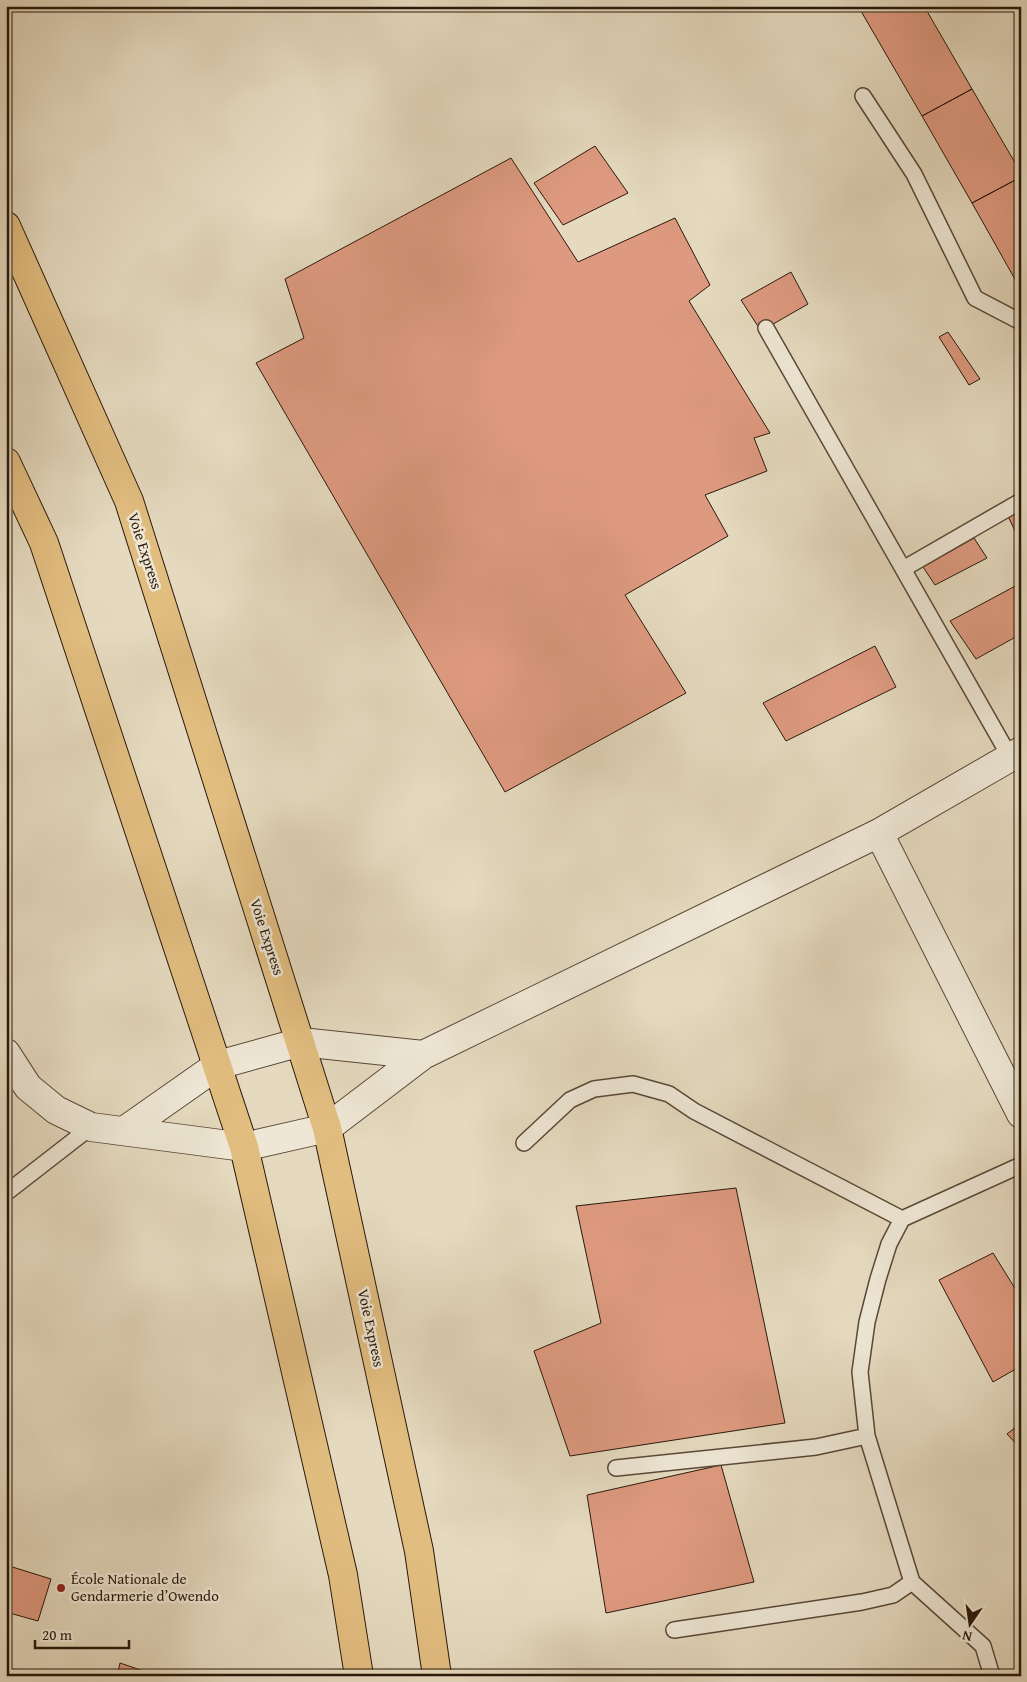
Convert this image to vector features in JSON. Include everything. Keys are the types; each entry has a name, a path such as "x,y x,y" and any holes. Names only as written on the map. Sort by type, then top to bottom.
{"highway":[{"name":"Voie Express","path":"6,226 129,501 327,1128 419,1551 438,1676"},
{"path":"6,462 44,543 244,1147 343,1575 359,1676"}],"street":[{"path":"6,1052 28,1087 56,1110 91,1127 244,1147 327,1128 423,1055 878,833 1016,754"},
{"path":"878,833 1021,1114"},
{"path":"124,1130 218,1065 301,1042 423,1055"}],"lane":[{"path":"863,96 914,174 975,298 1021,322"},
{"path":"766,328 903,569 1016,754"},
{"path":"903,569 1021,501"},
{"path":"524,1143 570,1100 594,1089 633,1084 669,1094 694,1111 902,1219"},
{"path":"6,1193 91,1127"},
{"path":"992,1676 983,1646 912,1582 866,1436 860,1372 867,1322 889,1244 902,1219 1021,1165"},
{"path":"616,1468 816,1447 866,1436"},
{"path":"674,1630 862,1602 893,1595 912,1582"}],"building":[{"path":"858,6 924,6 972,89 922,116"},
{"path":"972,89 1021,173 1021,177 972,203 922,116"},
{"path":"595,146 628,193 563,225 534,183"},
{"path":"511,158 578,262 675,218 710,285 689,301 770,433 754,438 767,471 705,495 728,536 625,595 686,693 505,792 256,363 304,338 285,279"},
{"path":"1021,177 1021,290 972,203"},
{"path":"791,272 808,304 761,331 741,300"},
{"path":"948,332 980,379 969,385 939,337"},
{"path":"1021,507 1021,531 1016,533 1007,514"},
{"path":"974,538 987,558 935,585 923,567"},
{"path":"1021,583 1021,634 976,659 950,621"},
{"path":"875,646 896,687 786,741 763,703"},
{"path":"736,1188 785,1423 570,1456 534,1351 601,1323 576,1206"},
{"path":"993,1253 1021,1298 1021,1366 993,1382 939,1280"},
{"path":"1021,1423 1021,1449 1007,1434"},
{"path":"721,1465 754,1582 606,1613 587,1495"},
{"path":"6,1565 51,1579 38,1621 6,1612"},
{"path":"120,1663 158,1676 117,1676"}],"place":[{"name":"École Nationale de Gendarmerie d’Owendo","path":"61,1588"}]}
